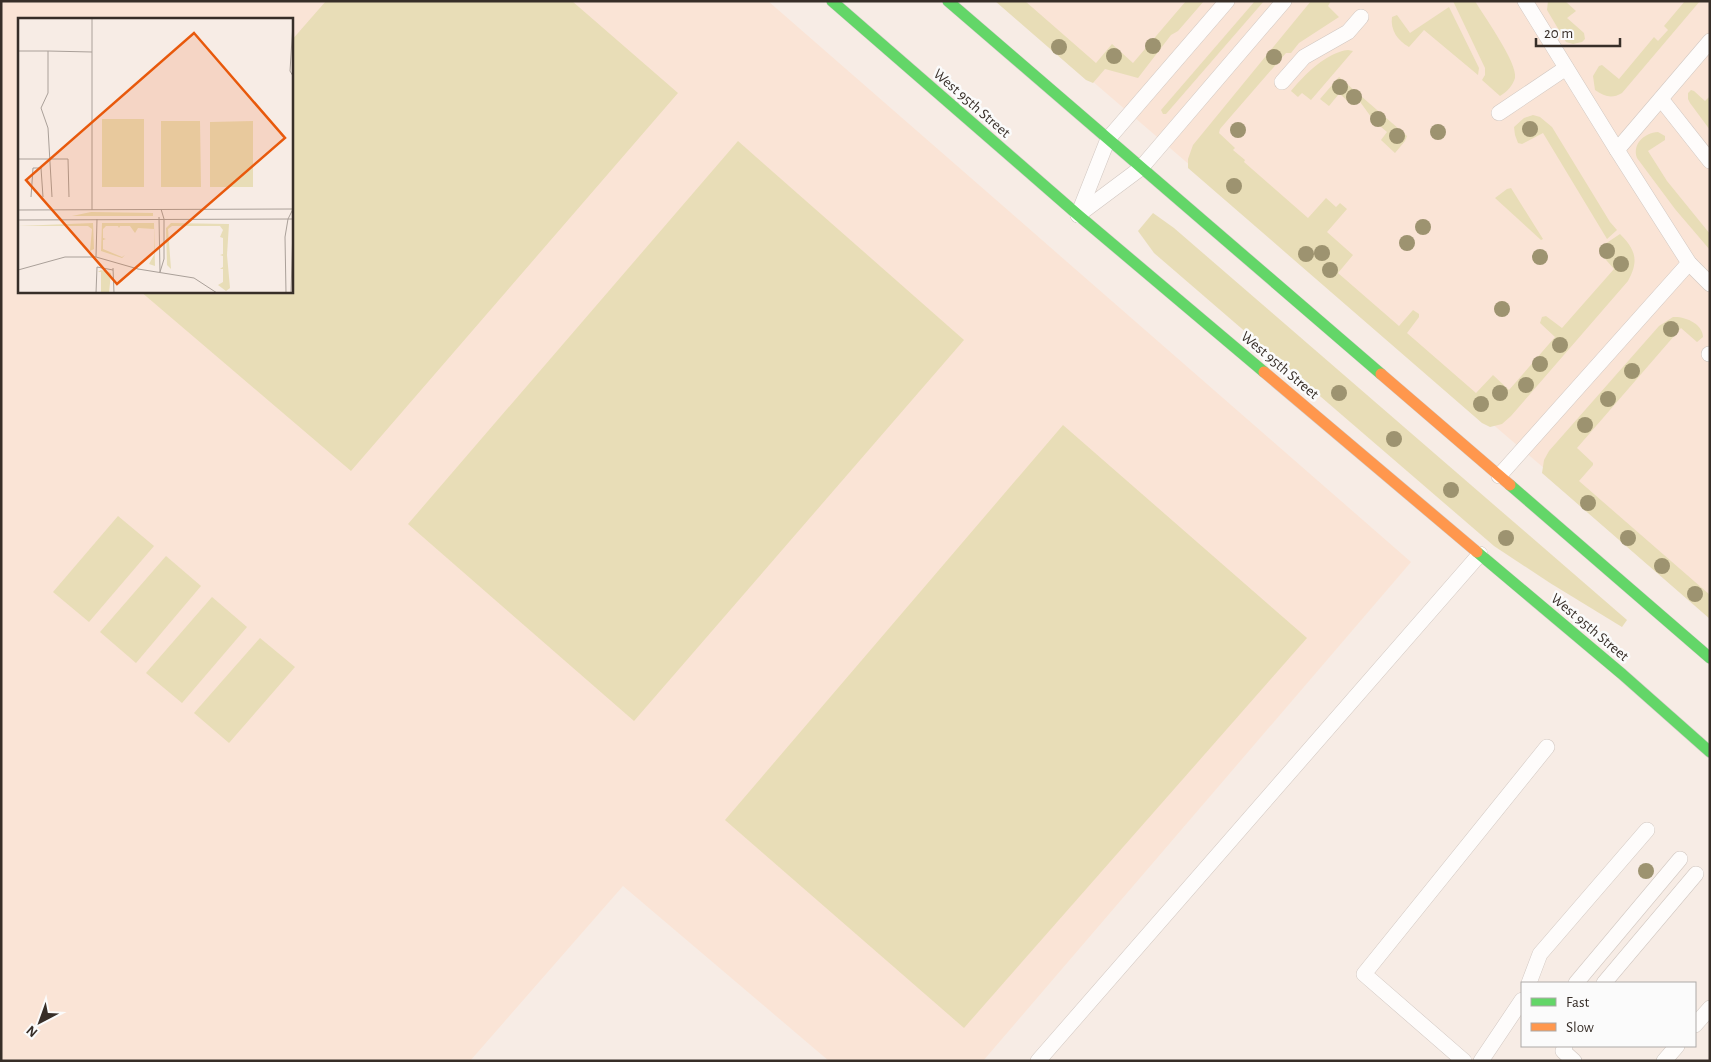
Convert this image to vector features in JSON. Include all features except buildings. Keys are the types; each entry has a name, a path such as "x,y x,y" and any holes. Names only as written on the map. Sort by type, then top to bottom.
{"main road":[{"name":"West 95th Street","path":"832,1 1078,215 1622,674 1710,752"},
{"path":"948,1 1710,658"}],"lane":[{"path":"1078,215 1108,139 1227,1"},
{"path":"1078,215 1141,168 1284,1"},
{"path":"1525,1 1689,263 1710,284"},
{"path":"1282,82 1304,57 1348,32 1361,17"},
{"path":"1617,150 1710,41"},
{"path":"1499,113 1566,68"},
{"path":"1661,99 1710,161"},
{"path":"1499,476 1689,263"},
{"path":"1038,1061 1480,554"},
{"path":"1464,1061 1364,974 1547,746"},
{"path":"1529,982 1540,954 1647,830"},
{"path":"1577,982 1680,859"},
{"path":"1605,982 1696,874"},
{"path":"1481,1061 1521,1001"},
{"path":"1696,1024 1710,1008"},
{"path":"1664,1061 1676,1047"}],"shaded area":[{"path":"1,1 768,1 1411,562 983,1061 829,1061 623,886 470,1061 1,1061"},
{"path":"326,1 572,1 678,93 351,471 141,292 292,292 292,40"},
{"path":"995,1 1025,1 1096,63 1112,44 1133,63 1186,1 1204,1 1178,31 1171,35 1138,78 1105,69 1093,83 1086,80"},
{"path":"999,1 1710,1 1710,610 1249,216"},
{"path":"1255,1 1264,1 1166,114 1163,114 1161,110"},
{"path":"1311,1 1331,1 1328,6 1339,17 1299,43 1291,53 1286,53 1220,129 1219,133 1235,148 1233,150 1245,160 1244,162 1308,218 1326,198 1336,207 1340,203 1347,209 1327,232 1353,255 1338,273 1399,326 1413,310 1419,314 1419,317 1407,333 1476,393 1493,375 1509,390 1555,337 1540,323 1542,317 1546,316 1562,328 1614,269 1600,253 1599,248 1620,234 1630,245 1635,262 1628,281 1502,424 1490,427 1482,423 1188,168 1188,159 1193,145"},
{"path":"1453,1 1475,1 1506,51 1515,78 1509,88 1500,96 1482,80 1485,75 1485,68"},
{"path":"1548,1 1565,1 1576,11 1567,18 1584,33 1585,39 1582,42 1573,44 1566,42 1547,10"},
{"path":"1685,1 1700,1 1622,93 1608,96 1595,90 1593,76 1599,66 1602,65 1619,79 1654,37 1658,41 1668,30 1664,26"},
{"path":"1449,7 1479,68 1478,75 1424,30 1409,47 1401,42 1392,26 1392,17 1397,15 1410,33"},
{"path":"1348,50 1353,51 1311,100 1302,93 1298,97 1291,91 1302,78 1324,60 1332,55"},
{"path":"1339,77 1407,136 1395,153 1381,140 1387,132 1374,121 1358,99 1352,105 1341,95 1338,95 1329,106 1320,99"},
{"path":"1691,90 1705,101 1710,96 1710,130 1688,99 1688,93"},
{"path":"1533,115 1540,117 1552,127 1610,222 1617,230 1607,239 1543,133 1522,144 1518,143 1514,127 1524,118"},
{"path":"1658,132 1665,136 1665,140 1648,151 1667,181 1710,234 1710,250 1675,209 1637,158 1636,148 1640,140"},
{"path":"738,141 964,340 634,721 408,524"},
{"path":"1511,188 1543,239 1541,240 1495,198"},
{"path":"1153,213 1174,228 1627,620 1622,627 1494,546 1154,253 1138,231"},
{"path":"1673,317 1688,319 1697,325 1703,337 1697,342 1681,328 1577,448 1593,463 1579,481 1710,595 1710,619 1542,473 1544,460 1549,451 1659,326"},
{"path":"1063,425 1307,638 964,1028 725,820"},
{"path":"118,516 154,546 89,622 53,592"},
{"path":"166,556 201,586 136,663 100,632"},
{"path":"212,597 247,627 182,703 146,673"},
{"path":"260,638 295,667 229,743 194,713"}],"traffic: fast":[{"path":"832,1 1078,215 1264,372"},
{"path":"948,1 1381,374"},
{"path":"1510,485 1710,658"},
{"path":"1477,552 1622,674 1710,752"}],"traffic: slow":[{"path":"1264,372 1477,552"},
{"path":"1381,374 1510,485"}]}
